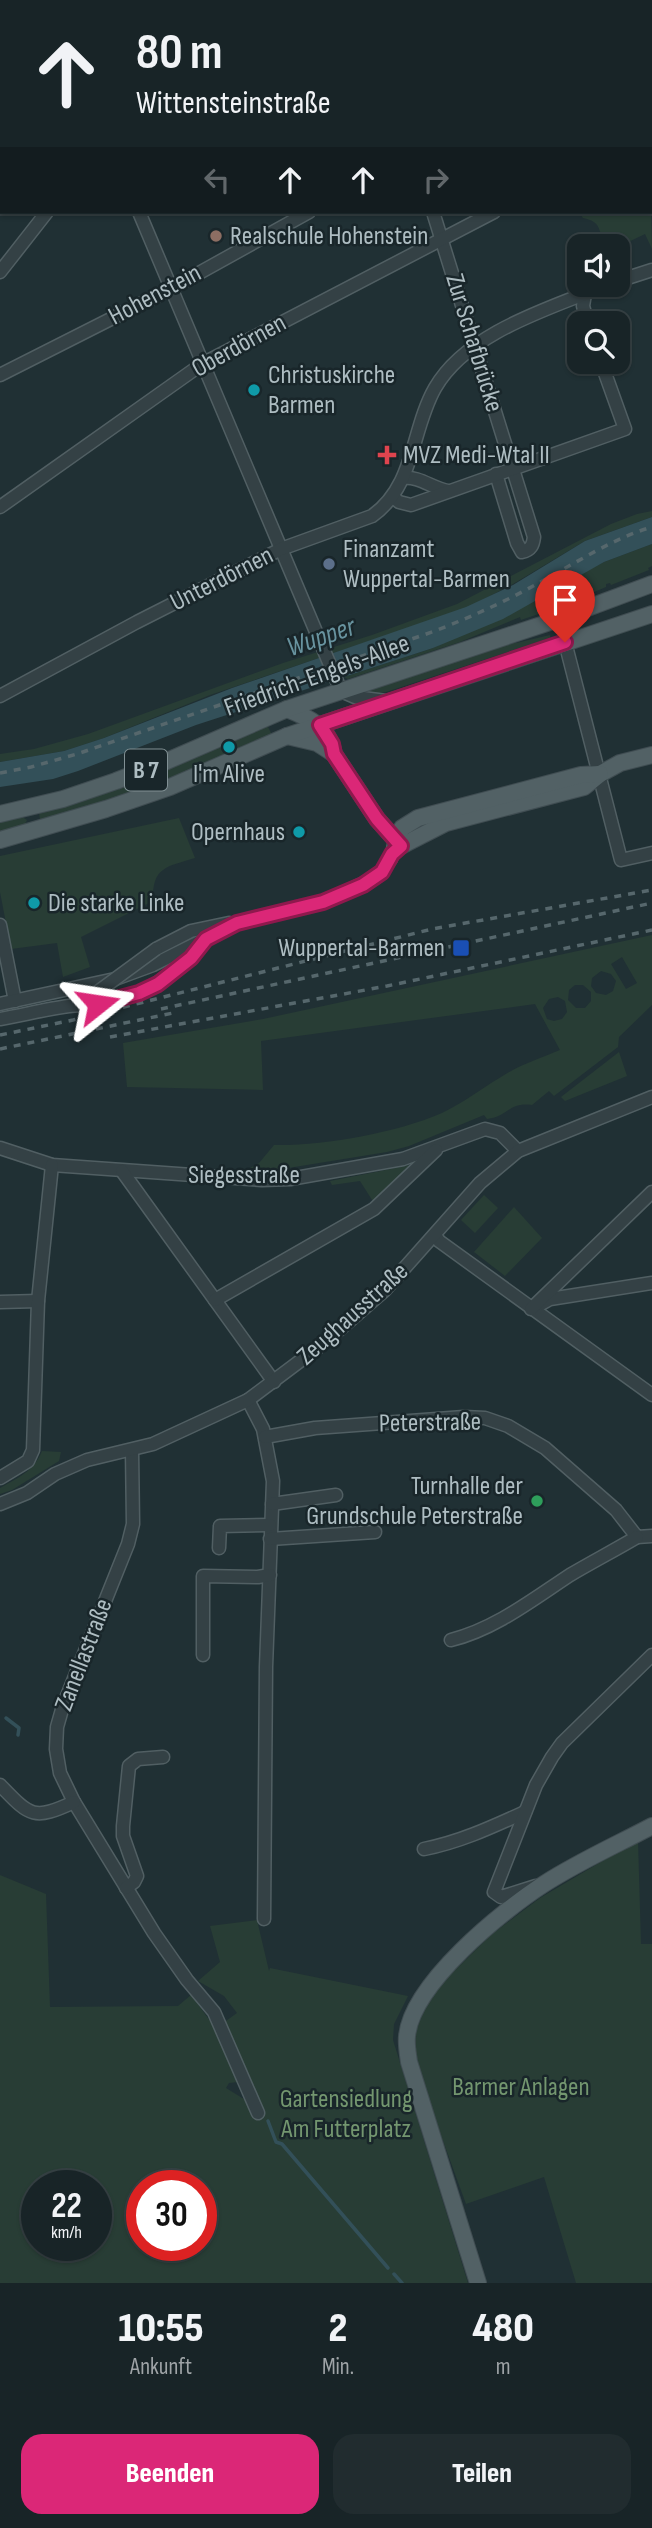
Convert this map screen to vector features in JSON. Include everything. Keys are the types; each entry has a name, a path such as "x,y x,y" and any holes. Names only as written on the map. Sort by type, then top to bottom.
{"main road":[{"name":"Friedrich-Engels-Allee","path":"0,814 63,799 116,781 339,687 550,622 652,584"},
{"name":"Friedrich-Engels-Allee","path":"0,840 170,787 287,736 652,614"},
{"path":"286,709 320,725 332,744 334,754 396,847"},
{"path":"287,736 317,743 334,754"},
{"path":"396,847 402,828 418,818 581,775 600,774 620,763 652,755"},
{"path":"23,809 35,818 32,831"},
{"path":"478,2283 409,2062 407,2035 417,2005 446,1968 477,1936 544,1884 652,1826"}],"street":[{"path":"0,272 45,214"},
{"path":"140,214 339,687 355,697 390,701"},
{"name":"Hohenstein","path":"0,375 172,288 305,214"},
{"name":"Zur Schafbrücke","path":"434,214 534,537 533,545 528,551 522,552 517,543 496,474"},
{"name":"Oberdörnen","path":"0,507 202,364 490,214"},
{"path":"630,277 652,270"},
{"path":"578,297 476,345 449,368 434,390 403,478 393,497 399,502 411,505 625,429 605,374"},
{"path":"403,478 416,478 429,486 449,491"},
{"name":"Unterdörnen","path":"0,696 281,549 372,516 393,497"},
{"path":"565,642 621,860 652,853"},
{"path":"0,1003 116,979 153,965 237,923 323,902 377,877 387,866 396,847"},
{"path":"69,1006 92,996 156,949 191,931 222,923 237,923"},
{"path":"0,925 15,1001"},
{"path":"0,1019 69,1006 98,1004 139,993 158,984 191,958 206,939"},
{"name":"Zeughausstraße","path":"0,1504 27,1493 55,1474 87,1460 153,1444 248,1400 324,1343 385,1290 480,1182 518,1151 652,1097"},
{"name":"Siegesstraße","path":"0,1149 52,1165 233,1179 290,1179 403,1159 485,1129 500,1133 518,1151"},
{"path":"215,1300 374,1209 439,1147"},
{"path":"0,1478 32,1456 38,1301 52,1165"},
{"path":"122,1171 274,1382"},
{"path":"531,1308 652,1192"},
{"path":"435,1235 439,1241 652,1395"},
{"path":"531,1308 550,1299 652,1283"},
{"path":"0,1302 38,1301"},
{"path":"248,1400 265,1437 273,1481 264,1783 264,1919"},
{"name":"Peterstraße","path":"265,1437 315,1427 464,1417 485,1418 508,1426 545,1448 616,1510 637,1537"},
{"name":"Zanellastraße","path":"132,1450 133,1524 128,1544 63,1706 57,1727 56,1749 60,1773 74,1802 126,1888 181,1971 214,2012 258,2113"},
{"path":"272,1504 336,1495"},
{"path":"219,1548 220,1526 270,1525"},
{"path":"270,1539 375,1532"},
{"path":"451,1640 475,1634 494,1625 575,1572 637,1537 652,1536"},
{"path":"202,1655 203,1576 270,1575"},
{"path":"544,1884 501,1897 494,1892 536,1785 562,1743 652,1655"},
{"path":"126,1888 137,1877 122,1826 130,1766 138,1759 163,1757"},
{"path":"0,1785 20,1806 35,1814 49,1814 74,1802"},
{"path":"424,1849 445,1845 484,1831 525,1812"}],"green space":[{"path":"580,214 651,214 652,249 645,234 630,241 630,234 601,234 596,224"},
{"path":"652,511 652,517 585,541 467,608 210,695 104,738 64,751 0,762 0,754 34,749 88,734 283,663 457,604 611,524"},
{"path":"652,544 652,566 649,570 611,585 606,584 606,587 579,600 521,620 520,617 460,642 348,679 344,677 433,648 604,562"},
{"path":"550,635 550,638 386,692 373,694 356,691 498,644"},
{"path":"266,723 272,735 145,790 40,820 39,812"},
{"path":"21,816 27,820 23,828 0,833 0,821"},
{"path":"179,818 195,858 169,867 158,875 153,901 81,937 90,967 63,977 57,943 11,949 0,892 0,856"},
{"path":"652,935 652,1005 619,1037 618,1047 554,1096 549,1091 532,1105 518,1106 494,1118 487,1119 484,1115 409,1146 387,1152 282,1169 248,1169 259,1163 274,1145 359,1137 424,1120 450,1109 515,1069 560,1050 535,1004 261,1041 263,1090 127,1087 123,1043 263,1019","holes":["622,957 637,983 626,989 611,964","601,971 611,974 616,981 613,991 606,995 596,993 591,986 592,978","575,985 583,985 591,992 591,1001 585,1008 576,1008 568,1000 569,990","558,997 565,1001 567,1012 562,1019 547,1019 543,1008 549,999"]},
{"path":"619,1052 627,1076 565,1101 561,1097"},
{"path":"416,1164 374,1203 360,1181 332,1185 330,1181"},
{"path":"484,1195 498,1208 475,1233 461,1220"},
{"path":"514,1207 542,1238 505,1276 474,1252"},
{"path":"42,1451 61,1452 59,1461 12,1490 0,1494 0,1488 30,1469"},
{"name":"Barmer Anlagen","path":"638,1840 641,1944 652,1944 652,2283 576,2283 544,2177 466,2204 415,2064 413,2039 427,2002 492,1934 540,1898"},
{"name":"Gartensiedlung Am Futterplatz","path":"0,1875 46,1894 50,2007 178,2006 191,1995 216,2029 238,2082 229,2083 226,2088 257,2107 223,2023 237,2013 224,1996 198,1981 220,1962 210,1926 257,1920 269,1971 270,1968 408,1996 394,2024 393,2040 468,2283 0,2283"}],"water":[{"path":"652,517 652,544 604,562 503,619 433,648 196,725 78,771 53,779 0,787 0,762 64,751 104,738 232,688 466,607 513,585 585,541"}],"waterway":[{"path":"6,1718 19,1728 18,1735"},
{"path":"268,2121 276,2142 282,2144 388,2268"},
{"path":"394,2274 402,2283"}],"railway":[{"path":"0,773 77,754 435,631 477,614 610,544 652,527"},
{"path":"0,1035 73,1020 432,929 652,890"},
{"path":"161,1009 652,903"},
{"path":"110,1037 387,986 652,930"},
{"path":"0,1049 173,1013"}],"place":[{"name":"Realschule Hohenstein","path":"216,236"},
{"name":"Christuskirche Barmen","path":"254,390"},
{"name":"MVZ Medi-Wtal II","path":"387,455"},
{"name":"Finanzamt Wuppertal-Barmen","path":"329,564"},
{"name":"I'm Alive","path":"229,747"},
{"name":"Opernhaus","path":"299,832"},
{"name":"Die starke Linke","path":"34,903"},
{"name":"Wuppertal-Barmen","path":"461,948"},
{"name":"Turnhalle der Grundschule Peterstraße","path":"537,1501"}],"route":[{"path":"98,1004 139,993 158,984 191,958 206,939 237,923 323,902 377,877 387,866 392,854 401,846 377,819 334,754 332,744 320,725 565,642"}],"water label":[{"name":"Wupper","path":"321,637"}]}
